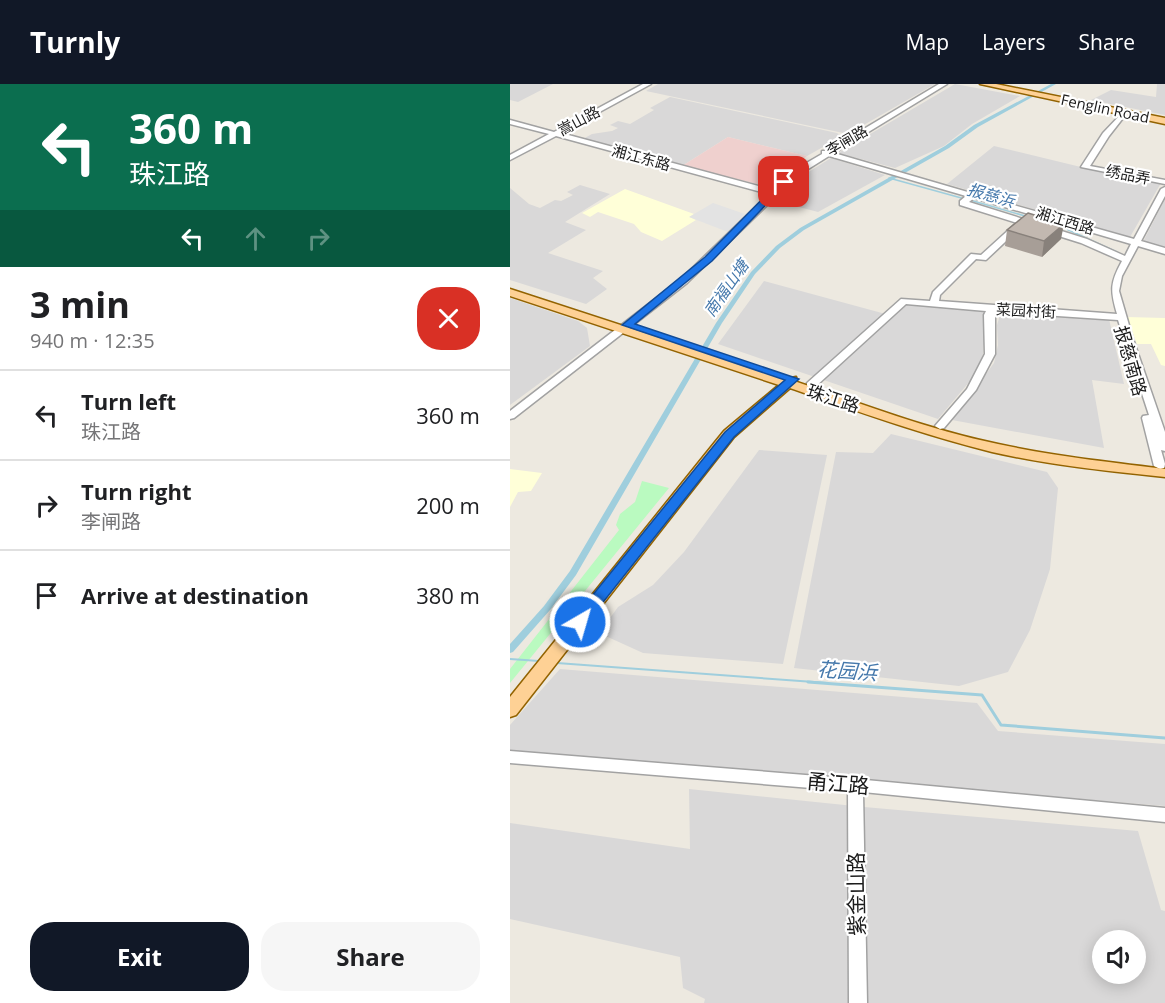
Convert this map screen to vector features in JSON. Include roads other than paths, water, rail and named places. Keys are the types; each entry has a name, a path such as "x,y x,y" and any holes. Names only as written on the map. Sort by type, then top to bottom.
{"main road":[{"path":"984,84 1024,91"},
{"path":"995,84 1046,96"},
{"name":"Fenglin Road","path":"1046,96 1165,120"},
{"name":"Fenglin Road","path":"1046,96 1165,120"},
{"name":"珠江路","path":"510,286 625,327"},
{"name":"珠江路","path":"510,292 684,345 910,424 994,448 1076,464 1163,472"},
{"path":"510,697 729,434 786,380"},
{"name":"珠江路","path":"786,380 812,385 940,426 997,441 1163,472"},
{"path":"510,710 543,660"}],"street":[{"name":"嵩山路","path":"510,158 648,84"},
{"name":"李闸路","path":"510,416 702,264 772,192 794,174 825,153 944,84"},
{"name":"绣品弄","path":"1124,113 1085,167 1165,182"},
{"name":"湘江东路","path":"510,122 772,192"},
{"name":"湘江西路","path":"825,153 907,175 969,198 1165,251"},
{"name":"报慈南路","path":"1165,189 1118,276 1115,291 1128,339 1165,448"},
{"path":"969,198 963,203 1084,240 1122,258"},
{"path":"934,303 936,294 974,256 983,258 1024,221"},
{"name":"报慈南路","path":"1135,244 1122,258 1113,275 1110,288 1163,472"},
{"name":"菜园村街","path":"812,385 904,301 1117,317"},
{"path":"940,426 970,390 986,364 990,354 989,315 992,309"},
{"name":"甬江路","path":"510,757 855,785 1165,815"},
{"name":"紫金山路","path":"855,785 858,1003"}],"waterway":[{"name":"南福山塘","path":"510,650 547,608 573,573 719,323 753,273 778,247 802,229 947,147 976,126 1054,84"},
{"name":"报慈浜","path":"889,178 965,199"},
{"name":"报慈浜","path":"970,200 1025,216"},
{"name":"报慈浜","path":"1062,227 1117,252"},
{"name":"花园浜","path":"510,659 539,661"},
{"name":"花园浜","path":"557,663 828,683"},
{"name":"花园浜","path":"808,682 982,695 1001,725 1165,738"}]}
